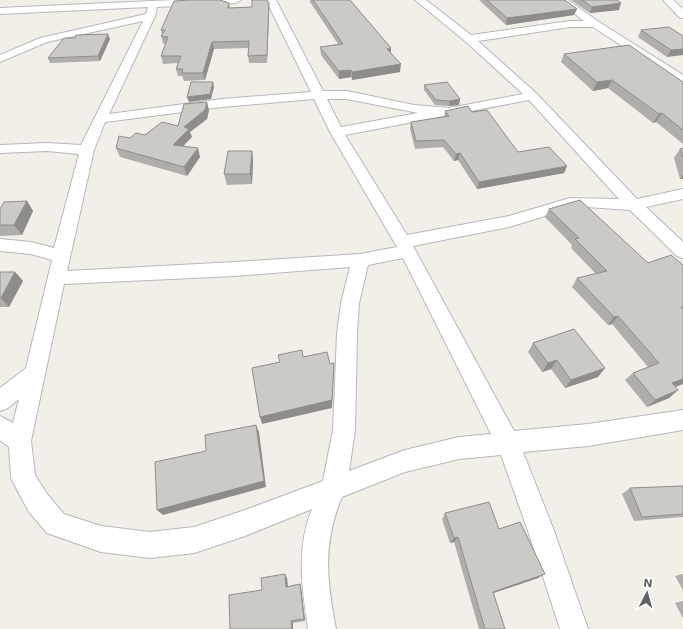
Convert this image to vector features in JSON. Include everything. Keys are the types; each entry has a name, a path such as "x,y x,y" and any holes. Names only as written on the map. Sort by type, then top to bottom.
{"street":[{"path":"0,59 44,40 152,10 204,1 236,0"},
{"path":"271,0 337,132 405,247 508,443 540,528 574,629"},
{"path":"420,0 469,39 532,96 634,205 683,252"},
{"path":"562,0 595,24 683,80"},
{"path":"668,0 683,15"},
{"path":"0,11 152,10"},
{"path":"152,10 89,144 61,256 20,441 23,478 38,503 56,524 101,539 150,545 194,540 245,523 405,461 460,448 588,435 683,420"},
{"path":"570,24 583,15"},
{"path":"469,39 570,24 595,24"},
{"path":"656,62 683,66"},
{"path":"101,119 316,89 414,109 447,111"},
{"path":"337,132 532,96"},
{"path":"0,149 89,144"},
{"path":"56,278 235,269 360,260 509,221 570,203 587,202 634,205 683,194"},
{"path":"0,245 31,248 61,256"},
{"path":"322,629 316,594 316,538 322,515 334,488 344,430 347,334 350,303 360,260"},
{"path":"0,401 35,373"},
{"path":"0,427 20,441"}],"building":[{"path":"220,0 229,3 228,8 252,7 252,0 267,0 269,3 267,55 248,56 249,41 212,42 203,73 182,73 183,69 176,69 181,56 161,56 168,37 161,36 165,30 161,30 174,1"},
{"path":"313,0 350,0 391,48 387,49 401,64 352,72 351,70 339,71 320,47 343,44"},
{"path":"487,0 565,0 577,9 507,18"},
{"path":"582,0 617,0 621,3 592,7"},
{"path":"669,27 683,36 683,49 671,50 641,30"},
{"path":"108,34 98,56 48,58 64,38 75,38 76,35"},
{"path":"629,45 683,82 683,130 662,113 659,114 612,80 597,82 564,54"},
{"path":"191,82 213,82 210,94 187,97"},
{"path":"447,82 460,99 450,101 436,100 424,85"},
{"path":"207,102 205,110 184,127 189,129 173,145 198,148 184,167 116,148 119,136 130,138 136,133 145,135 162,122 178,126 184,104"},
{"path":"468,106 472,112 487,110 518,152 549,147 567,166 479,182 460,153 456,154 444,140 416,141 411,122 449,116 445,111"},
{"path":"683,148 683,158 680,149"},
{"path":"228,151 252,151 250,174 224,174"},
{"path":"580,200 648,263 671,255 683,265 683,307 681,307 683,309 683,379 672,383 678,390 655,400 633,373 659,363 618,316 614,317 577,278 607,271 575,239 579,238 549,209"},
{"path":"27,201 14,225 0,225 0,209 4,202"},
{"path":"0,272 15,272 1,298 0,298"},
{"path":"574,329 605,368 571,380 557,360 548,363 533,343"},
{"path":"302,350 303,357 327,352 330,364 334,363 332,400 260,417 252,368 280,362 278,355"},
{"path":"256,425 264,481 157,510 155,462 206,451 205,435"},
{"path":"683,486 683,514 642,517 630,488"},
{"path":"489,502 499,529 520,522 545,574 493,592 505,629 485,629 458,537 454,538 445,513"},
{"path":"285,574 286,587 300,584 304,619 291,621 292,629 230,629 229,595 262,590 261,578"}]}
